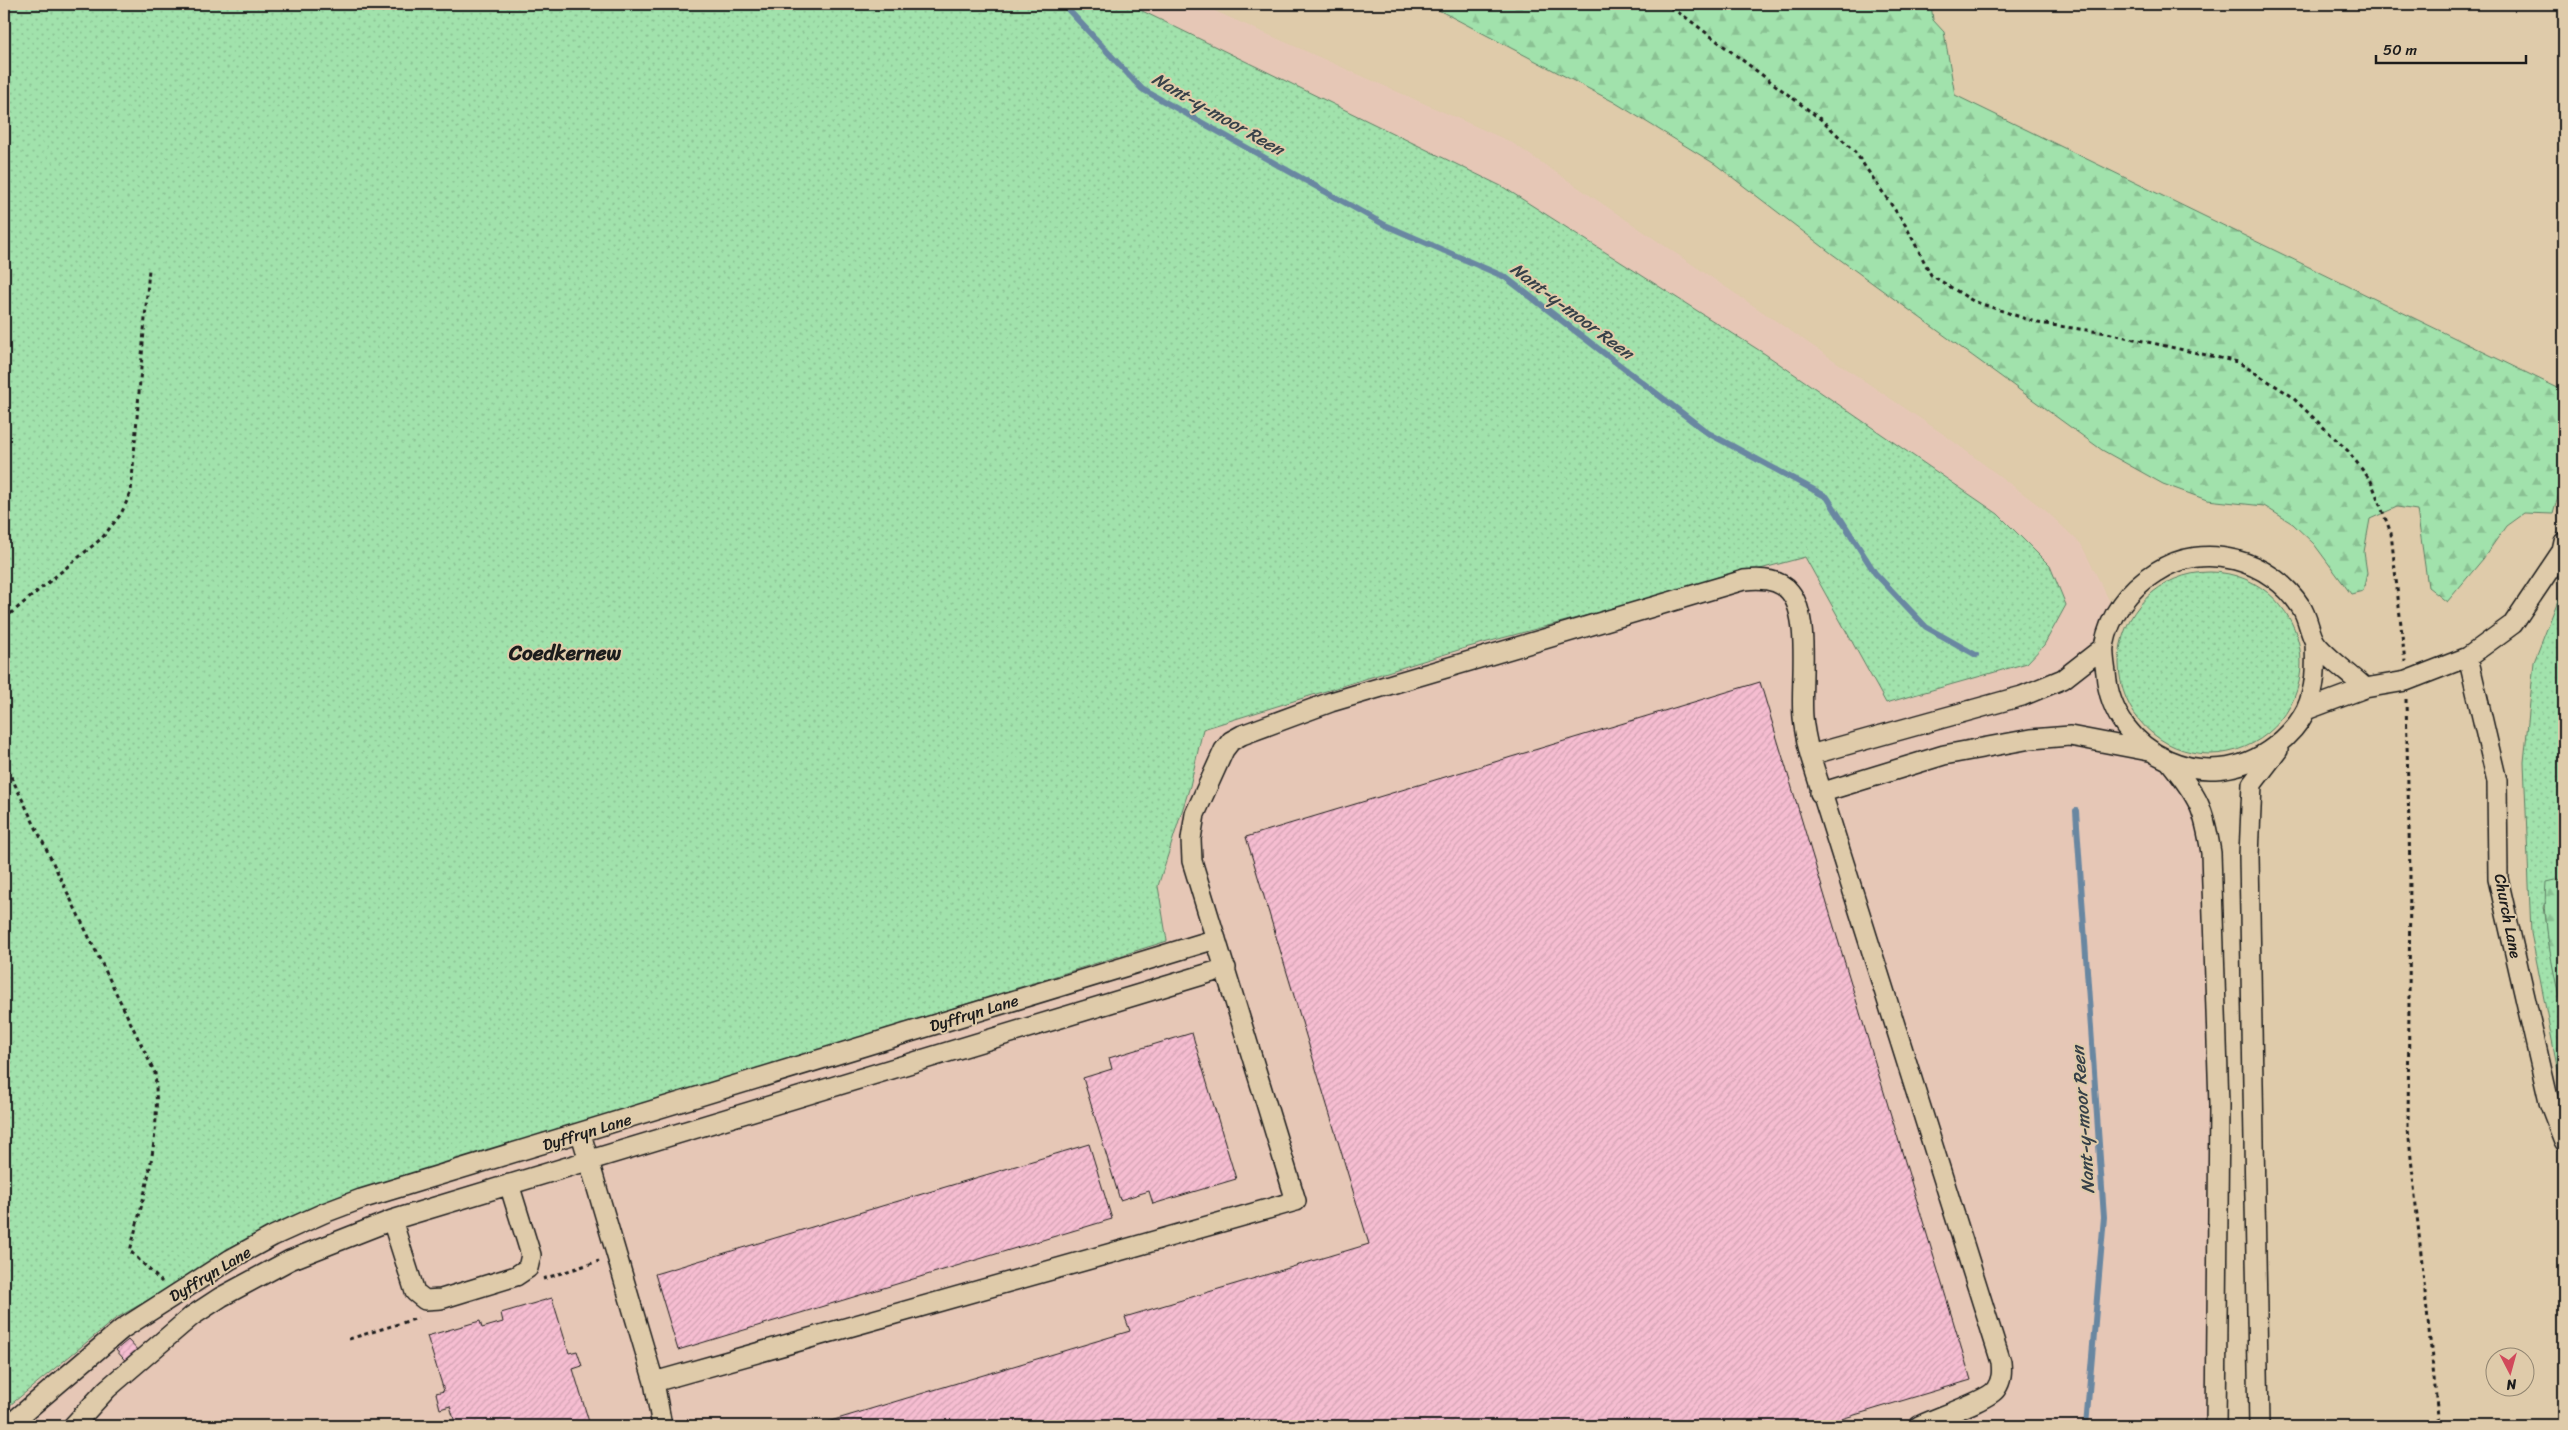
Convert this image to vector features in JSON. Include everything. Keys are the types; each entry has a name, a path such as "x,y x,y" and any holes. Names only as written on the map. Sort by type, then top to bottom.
{"street":[{"path":"2306,710 2365,688 2406,681 2468,657 2513,624 2562,551 2564,542"},
{"path":"2149,751 2124,726 2107,694 2104,647 2115,612 2138,583 2168,564 2206,556 2243,561 2277,579 2302,607 2315,643 2316,677 2306,710 2252,784 2249,856 2259,1426"},
{"path":"654,1382 1296,1201 1192,861 1191,839 1195,814 1224,750 1232,741 1242,735 1331,702 1744,580 1769,580 1789,590 1798,607 1801,623 1803,716 1810,755 1820,793 2001,1362 2002,1377 1996,1390 1983,1398 1919,1426"},
{"path":"2315,643 2365,688"},
{"path":"1810,755 2022,696 2063,678 2104,647"},
{"name":"Church Lane","path":"2468,657 2497,781 2498,879 2549,1102 2564,1141"},
{"path":"1820,793 1944,755 2031,739 2070,736 2149,751 2170,762 2201,769 2233,767 2262,756 2287,736"},
{"path":"2170,762 2194,792 2205,818 2211,853 2220,1105 2216,1426"},
{"name":"Dyffryn Lane","path":"8,1426 122,1329 231,1258 324,1213 361,1199 581,1134 1216,939"},
{"name":"Dyffryn Lane","path":"73,1426 107,1389 192,1316 261,1274 322,1247 392,1220 1226,968"},
{"path":"581,1134 654,1382 662,1426"},
{"path":"392,1220 415,1292 425,1300 441,1299 523,1273 530,1265 531,1255 509,1184"},
{"path":"175,1295 192,1316"}],"path":[{"path":"1664,4 1684,16 1823,121 1855,152 1906,226 1931,275 1973,301 2038,323 2107,333 2238,362 2290,395 2348,451 2371,481 2390,533 2406,681 2410,873 2408,1129 2440,1426"},
{"path":"4,619 102,538 121,514 131,492 149,269"},
{"path":"4,762 154,1073 158,1106 152,1166 130,1251 175,1295"}],"shaded area":[{"path":"4,4 1199,4 1511,142 1946,436 2045,510 2081,544 2115,612 2107,694 2149,751 2205,818 2216,1426 4,1426"}],"green space":[{"path":"4,4 1128,4 1503,187 1765,354 1998,514 2050,566 2066,605 2044,645 2027,663 1886,703 1805,557 1465,648 1203,729 1190,786 1158,886 1167,941 297,1214 115,1319 4,1410"},
{"path":"1427,4 1931,4 1933,20 1944,32 1955,95 2564,391 2564,476 2553,514 2524,513 2506,526 2483,559 2447,602 2428,587 2417,510 2397,507 2370,519 2364,552 2367,573 2363,591 2351,594 2314,544 2293,524 2264,506 2207,500 2163,484 2102,450 1831,253 1715,164 1614,102"},
{"path":"2210,572 2228,574 2245,579 2260,587 2280,605 2294,628 2299,645 2301,663 2299,681 2294,698 2286,713 2268,733 2245,747 2228,752 2210,754 2192,752 2175,747 2160,739 2140,721 2126,698 2121,681 2119,663 2121,645 2126,628 2134,613 2152,593 2175,579 2192,574"},
{"path":"2564,585 2564,884 2559,879 2544,906 2550,950 2564,1021 2564,1101 2531,933 2524,762 2534,662"},
{"path":"2559,879 2564,884 2564,1021 2550,952 2545,900 2546,882"}],"building":[{"path":"1760,682 1971,1380 1818,1426 814,1426 1130,1331 1125,1317 1369,1244 1246,837"},
{"path":"1192,1033 1236,1179 1153,1204 1149,1191 1120,1200 1083,1078 1112,1069 1109,1058"},
{"path":"1089,1144 1112,1219 678,1350 655,1274"},
{"path":"552,1298 569,1353 577,1351 582,1366 573,1369 589,1422 576,1426 456,1426 450,1406 440,1409 436,1393 444,1391 427,1336 480,1321 482,1328 503,1322 501,1313"},
{"path":"128,1340 141,1354 129,1365 116,1350"}],"waterway":[{"name":"Nant-y-moor Reen","path":"1063,4 1142,89 1385,225 1505,277 1708,433 1827,497 1875,573 1926,627 1976,655"},
{"name":"Nant-y-moor Reen","path":"2076,811 2104,1217 2086,1426"}],"district":[{"name":"Coedkernew","path":"565,653"}]}
